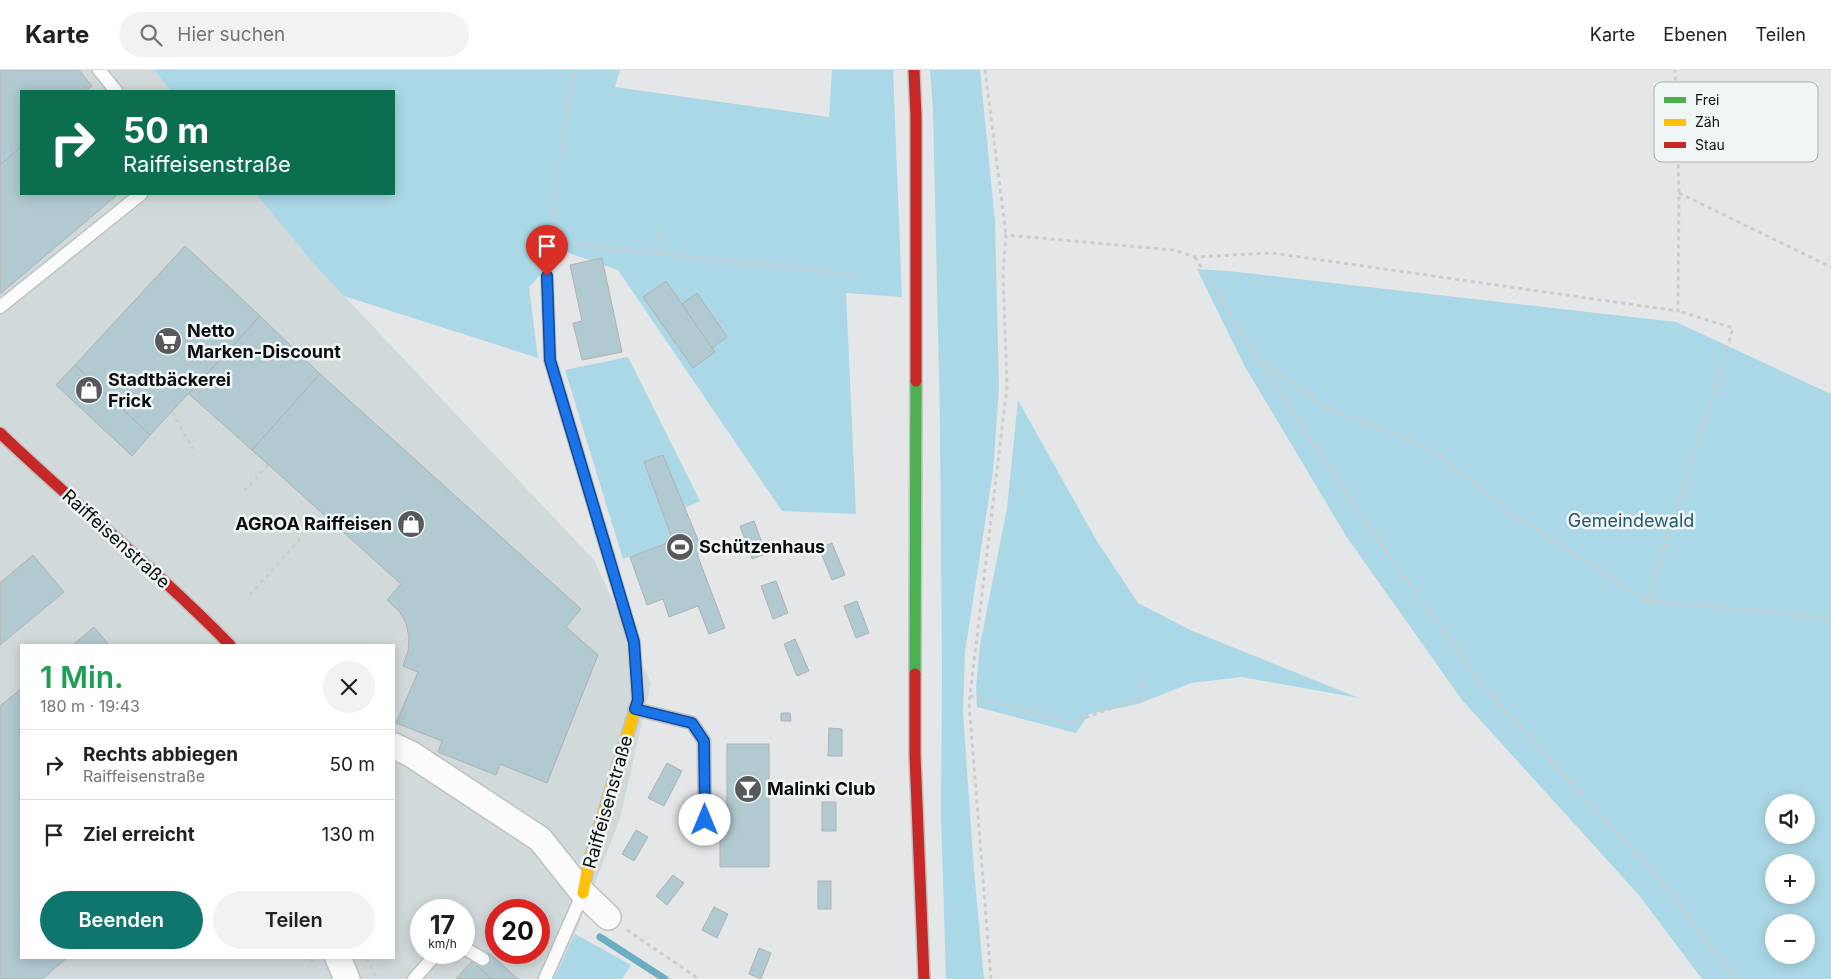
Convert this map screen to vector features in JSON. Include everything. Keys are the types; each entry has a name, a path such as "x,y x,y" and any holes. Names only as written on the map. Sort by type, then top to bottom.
{"street":[{"path":"914,70 916,117 915,756 924,979"},
{"name":"Raiffeisenstraße","path":"547,276 550,360 634,642 638,700 589,862 583,892"},
{"name":"Raiffeisenstraße","path":"0,433 26,459 135,554 229,644"},
{"name":"Raiffeisenstraße","path":"395,746 411,754 540,839 583,892 608,917"},
{"path":"338,959 347,979"}],"lane":[{"path":"99,70 115,90"},
{"path":"0,306 140,195"},
{"path":"635,709 692,723 704,741 705,839"},
{"path":"545,979 583,892"},
{"path":"475,954 483,959"},
{"path":"414,979 427,964"}],"path":[{"path":"576,70 572,80 557,173 552,242 859,275"},
{"path":"985,70 1006,235 1003,273 1006,387 970,696 991,979"},
{"path":"1678,162 1678,311"},
{"path":"1679,193 1831,266"},
{"path":"657,253 661,228"},
{"path":"1006,235 1174,250 1194,257 1272,253 1678,311 1733,328 1647,602"},
{"path":"1194,257 1256,357 1368,526 1482,685 1660,878 1735,979"},
{"path":"1256,357 1329,409 1430,448 1511,513 1647,602 1789,613 1831,620"},
{"path":"172,412 193,449"},
{"path":"244,491 268,464"},
{"path":"250,595 300,539"},
{"path":"970,696 1070,723 1144,697 1140,681"},
{"path":"608,917 699,979"},
{"path":"367,959 376,979"}],"shaded area":[{"path":"0,70 154,70 170,90 20,90 20,195 257,195 313,263 594,560 651,683 620,819 575,934 554,979 0,979"}],"green space":[{"path":"154,70 620,70 615,87 829,117 832,70 893,70 902,297 846,293 856,514 782,511 618,270 563,251 529,287 538,358 344,296 313,263 257,195 395,195 395,90 170,90"},
{"path":"930,70 980,70 995,222 999,388 993,471 965,652 963,712 974,871 984,979 946,979 941,816 940,423 933,109"},
{"name":"Gemeindewald","path":"1197,269 1676,322 1831,394 1831,979 1702,979 1638,894 1462,700 1346,536 1244,365"},
{"path":"628,357 700,501 685,508 663,455 644,462 673,541 623,559 565,370"},
{"path":"1018,400 1095,538 1138,603 1190,630 1359,698 1242,677 1191,683 1138,704 1089,714 1076,733 977,707 976,687 980,645 1007,508"},
{"path":"575,934 631,965 622,979 554,979"}],"building":[{"path":"0,70 79,70 92,86 87,90 20,90 20,148 0,165"},
{"path":"20,148 20,195 116,196 0,294 0,165"},
{"name":"Netto Marken-Discount","path":"185,246 260,316 150,435 75,365"},
{"path":"602,258 622,352 582,360 573,323 582,321 570,265"},
{"path":"666,281 715,352 693,368 643,297"},
{"path":"697,293 727,337 712,348 682,304"},
{"path":"260,316 320,374 252,450 189,394"},
{"path":"75,365 150,435 132,456 56,385"},
{"name":"AGROA Raiffeisen","path":"320,374 581,609 566,627 598,655 547,783 500,764 496,775 438,752 442,741 396,723 418,672 403,666 408,651 409,637 406,623 399,611 387,600 401,584 252,450"},
{"name":"Schützenhaus","path":"663,455 703,552 697,554 725,628 709,634 698,606 669,617 663,599 647,605 630,557 673,541 644,462"},
{"path":"754,521 766,554 752,559 740,526"},
{"path":"832,543 845,575 832,580 819,548"},
{"path":"33,555 64,592 0,645 0,583"},
{"path":"776,581 788,613 773,619 761,586"},
{"path":"857,601 869,633 856,638 844,606"},
{"path":"94,627 108,644 74,644"},
{"path":"795,639 809,671 797,676 784,644"},
{"path":"20,690 20,959 66,959 42,979 0,979 0,706"},
{"path":"781,713 790,713 791,721 781,721"},
{"path":"829,728 842,729 842,756 828,756"},
{"name":"Malinki Club","path":"727,744 769,744 769,867 720,867 720,834 727,834"},
{"path":"667,763 682,771 664,806 648,798"},
{"path":"822,802 836,802 836,831 822,831"},
{"path":"636,830 648,837 634,861 622,854"},
{"path":"673,875 684,883 667,905 656,896"},
{"path":"818,881 831,881 831,909 818,909"},
{"path":"714,907 728,914 717,938 702,930"},
{"path":"759,948 771,953 761,979 749,974"},
{"path":"485,957 485,964 501,964 518,979 492,979 477,966"},
{"path":"469,964 475,964 492,979 456,979"}],"waterway":[{"path":"600,937 665,979"}],"traffic: fast":[{"path":"547,276 550,360 634,642 638,700 634,713"},
{"path":"915,674 916,381"}],"traffic: slow":[{"path":"583,893 589,862 634,713"}],"traffic: jam":[{"path":"914,70 916,117 916,381"},
{"path":"0,433 174,590 229,644"},
{"path":"915,674 915,755 924,979"}],"place":[{"name":"Netto Marken-Discount","path":"168,341"},
{"name":"Stadtbäckerei Frick","path":"89,390"},
{"name":"AGROA Raiffeisen","path":"411,524"},
{"name":"Schützenhaus","path":"680,547"},
{"name":"Malinki Club","path":"748,789"}],"route":[{"path":"547,276 550,360 634,642 638,700 635,709 692,723 704,741 705,820"}]}
